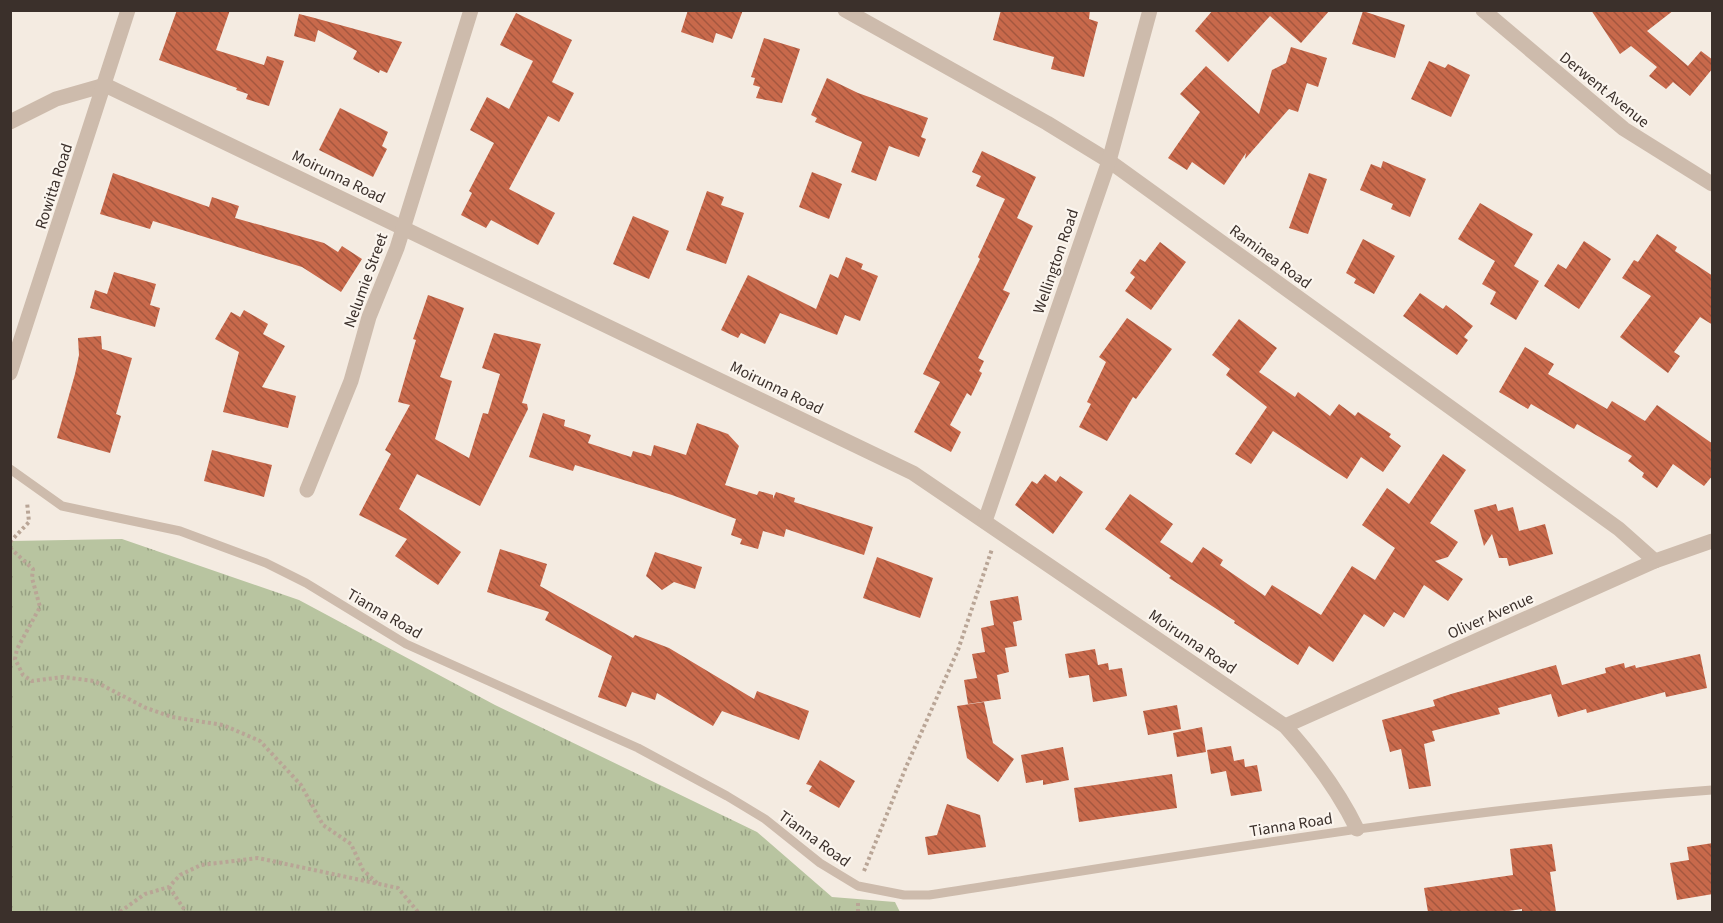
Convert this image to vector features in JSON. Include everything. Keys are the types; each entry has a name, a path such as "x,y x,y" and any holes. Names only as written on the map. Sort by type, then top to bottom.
{"street":[{"name":"Rowitta Road","path":"10,373 129,10"},
{"name":"Nelumie Street","path":"307,489 351,381 369,317 394,258 471,10"},
{"name":"Raminea Road","path":"845,10 1047,123 1109,161 1619,529 1655,561"},
{"name":"Wellington Road","path":"992,525 1109,161 1150,10"},
{"name":"Derwent Avenue","path":"1483,10 1624,129 1713,184"},
{"path":"10,122 56,99 105,85"},
{"name":"Moirunna Road","path":"105,85 913,473 1285,726 1309,752 1341,796 1357,829"},
{"name":"Oliver Avenue","path":"1285,726 1655,561 1713,541"}],"lane":[{"name":"Tianna Road","path":"10,469 50,500 71,510 180,531 266,563 306,583 406,644 628,743 727,796 765,819 820,863 858,886 896,894 929,895 1357,829 1590,799 1713,790"}],"path":[{"path":"10,542 29,522 30,484"},
{"path":"858,886 906,767 958,650 992,525"},
{"path":"10,548 33,569 32,578 40,607 16,649 15,659 23,675 32,681 63,677 93,681 146,708 172,717 223,725 260,741 301,785 323,825 351,844 363,870 377,883"},
{"path":"120,912 146,894 169,887 180,875 201,865 258,858 398,888 418,912"},
{"path":"169,887 186,912"}],"green space":[{"path":"122,539 299,600 495,705 757,832 832,897 895,902 900,912 11,912 11,541"}],"building":[{"path":"177,10 230,10 216,50 264,65 267,56 284,61 269,106 246,99 248,94 236,90 237,88 159,60"},
{"path":"688,10 743,10 732,39 716,33 713,43 681,32"},
{"path":"1001,10 1090,10 1089,19 1098,22 1084,77 1051,69 1054,57 993,40"},
{"path":"1213,10 1330,10 1301,43 1270,16 1228,62 1195,31"},
{"path":"1591,10 1674,10 1647,31 1688,66 1701,51 1713,60 1713,68 1690,96 1673,82 1666,89 1649,76 1657,67 1631,46 1620,54"},
{"path":"1363,11 1405,25 1395,58 1352,44"},
{"path":"516,13 572,40 552,82 574,93 559,122 548,116 509,189 555,213 538,245 491,220 486,228 461,215 472,193 469,191 494,143 470,130 487,97 509,109 533,61 500,45"},
{"path":"299,14 402,42 387,73 380,70 379,73 353,59 357,51 318,30 315,42 294,36"},
{"path":"764,38 800,49 782,103 756,98 760,87 753,85 755,78 751,77"},
{"path":"1291,47 1327,58 1318,87 1307,83 1298,112 1289,109 1245,159 1246,153 1224,185 1192,162 1187,170 1168,158 1200,112 1180,94 1206,66 1259,114 1272,70 1286,63"},
{"path":"1429,61 1445,68 1448,64 1470,75 1451,117 1411,99"},
{"path":"827,78 858,93 928,118 921,137 926,139 919,157 889,146 876,181 851,172 862,142 815,122 817,118 811,115"},
{"path":"340,108 388,132 382,146 387,149 373,177 319,150"},
{"path":"982,151 1036,177 1017,218 1033,226 1003,290 1010,293 978,358 984,361 979,371 982,373 971,396 967,393 950,425 961,432 951,452 914,432 940,382 923,374 980,259 978,257 1005,199 976,186 981,176 972,172"},
{"path":"1383,161 1426,179 1410,217 1391,209 1393,204 1360,190 1371,164 1381,168"},
{"path":"812,172 842,184 829,219 799,207"},
{"path":"113,173 209,207 212,197 239,206 235,218 324,243 338,252 342,246 362,259 341,292 302,267 153,221 150,229 100,214"},
{"path":"1309,173 1327,179 1308,234 1289,228"},
{"path":"707,191 724,197 721,205 744,213 726,264 686,250"},
{"path":"1480,203 1533,234 1514,266 1539,281 1516,320 1490,304 1496,292 1482,284 1495,261 1458,239"},
{"path":"633,216 669,231 649,279 613,264"},
{"path":"1657,234 1677,247 1675,251 1713,276 1713,325 1700,317 1674,352 1680,356 1668,373 1620,337 1651,296 1622,278 1634,260 1638,262"},
{"path":"1363,239 1395,256 1374,294 1354,283 1356,279 1346,273"},
{"path":"1584,241 1611,259 1579,309 1544,286 1558,264 1566,269"},
{"path":"1160,242 1186,262 1151,310 1125,291 1135,277 1130,273 1140,259 1145,262"},
{"path":"846,257 863,264 861,269 878,276 860,321 845,315 837,335 780,313 765,344 741,333 738,338 721,330 748,275 816,309 830,274 838,278"},
{"path":"114,272 156,284 150,305 160,308 155,327 90,308 95,290 107,294"},
{"path":"1420,293 1443,309 1446,305 1473,326 1464,337 1468,340 1457,355 1403,316"},
{"path":"428,295 464,308 440,377 452,381 435,439 469,458 483,413 488,414 500,374 482,368 494,333 541,344 522,403 527,404 528,409 480,506 417,474 399,509 461,552 438,585 395,556 407,539 359,515 391,454 385,450 410,405 398,402 416,340 413,339"},
{"path":"244,310 268,324 263,334 285,346 262,387 296,396 288,428 223,412 239,352 215,339 231,312 240,317"},
{"path":"1127,318 1172,349 1136,399 1133,397 1107,441 1079,427 1091,404 1087,402 1106,362 1099,357"},
{"path":"1239,319 1277,348 1259,372 1295,397 1298,392 1330,416 1339,404 1355,416 1358,412 1391,434 1389,437 1401,446 1383,472 1361,457 1347,479 1273,431 1251,464 1235,454 1267,407 1226,375 1230,369 1212,355"},
{"path":"101,336 102,349 132,358 116,414 121,416 110,453 57,438 79,355 78,338"},
{"path":"1525,347 1554,364 1548,374 1607,409 1612,401 1645,421 1657,405 1713,444 1713,475 1704,486 1673,464 1657,488 1642,477 1644,473 1628,461 1632,456 1577,424 1574,429 1531,404 1528,409 1499,392"},
{"path":"543,413 565,420 564,426 591,435 588,443 631,457 633,451 651,456 654,445 686,455 697,423 728,434 739,446 725,485 757,495 759,491 773,495 773,499 776,492 795,498 794,502 873,527 864,555 786,529 784,537 763,531 758,549 740,544 742,539 731,535 736,519 672,495 575,465 573,471 529,457"},
{"path":"212,450 272,465 264,497 204,481"},
{"path":"1443,454 1466,470 1430,523 1458,542 1448,557 1435,561 1463,579 1448,601 1424,585 1404,618 1394,612 1384,627 1364,614 1333,662 1309,646 1298,665 1169,578 1171,576 1105,529 1130,494 1173,524 1160,542 1192,563 1203,547 1223,560 1220,565 1265,596 1272,585 1321,615 1352,566 1375,580 1395,548 1362,525 1387,488 1409,504"},
{"path":"1045,474 1056,482 1060,476 1083,492 1053,534 1015,505 1032,481 1037,484"},
{"path":"1496,504 1498,511 1513,507 1519,531 1545,524 1553,554 1509,566 1507,558 1499,558 1492,534 1484,546 1474,510"},
{"path":"500,549 547,564 540,586 633,638 635,635 669,648 754,699 757,691 809,711 799,740 722,711 713,726 657,693 655,700 632,692 626,707 598,697 612,656 545,620 549,612 487,592"},
{"path":"655,552 702,567 695,589 674,582 662,590 646,576"},
{"path":"877,557 933,578 920,618 863,598"},
{"path":"1018,596 1022,620 1013,622 1017,646 1005,648 1009,672 997,675 1001,699 968,704 964,680 977,678 972,654 985,652 981,628 994,625 990,601"},
{"path":"1095,649 1098,665 1108,663 1109,670 1122,668 1127,696 1093,702 1089,675 1069,678 1065,654"},
{"path":"1700,654 1707,688 1666,697 1665,692 1587,713 1586,709 1558,717 1551,694 1498,708 1500,714 1432,731 1435,741 1424,744 1431,786 1409,789 1401,749 1390,752 1382,720 1435,706 1433,700 1451,694 1556,665 1562,685 1606,673 1605,668 1624,663 1625,668 1635,665 1636,668"},
{"path":"984,702 993,743 1014,759 998,782 967,758 957,706"},
{"path":"1177,705 1181,729 1148,735 1143,711"},
{"path":"1202,727 1206,752 1177,757 1173,733"},
{"path":"1231,746 1234,761 1244,759 1245,767 1257,765 1262,791 1231,796 1226,771 1211,774 1207,750"},
{"path":"1063,747 1069,780 1043,785 1043,780 1026,783 1021,755"},
{"path":"820,760 855,781 839,808 809,791 812,786 806,784"},
{"path":"1172,774 1177,808 1079,822 1074,788"},
{"path":"947,804 980,815 986,847 928,855 925,837 937,835"},
{"path":"1713,843 1713,894 1677,900 1670,863 1689,860 1687,847"},
{"path":"1552,844 1556,871 1550,872 1556,912 1522,912 1522,909 1502,912 1428,912 1424,888 1513,875 1510,849"}]}
